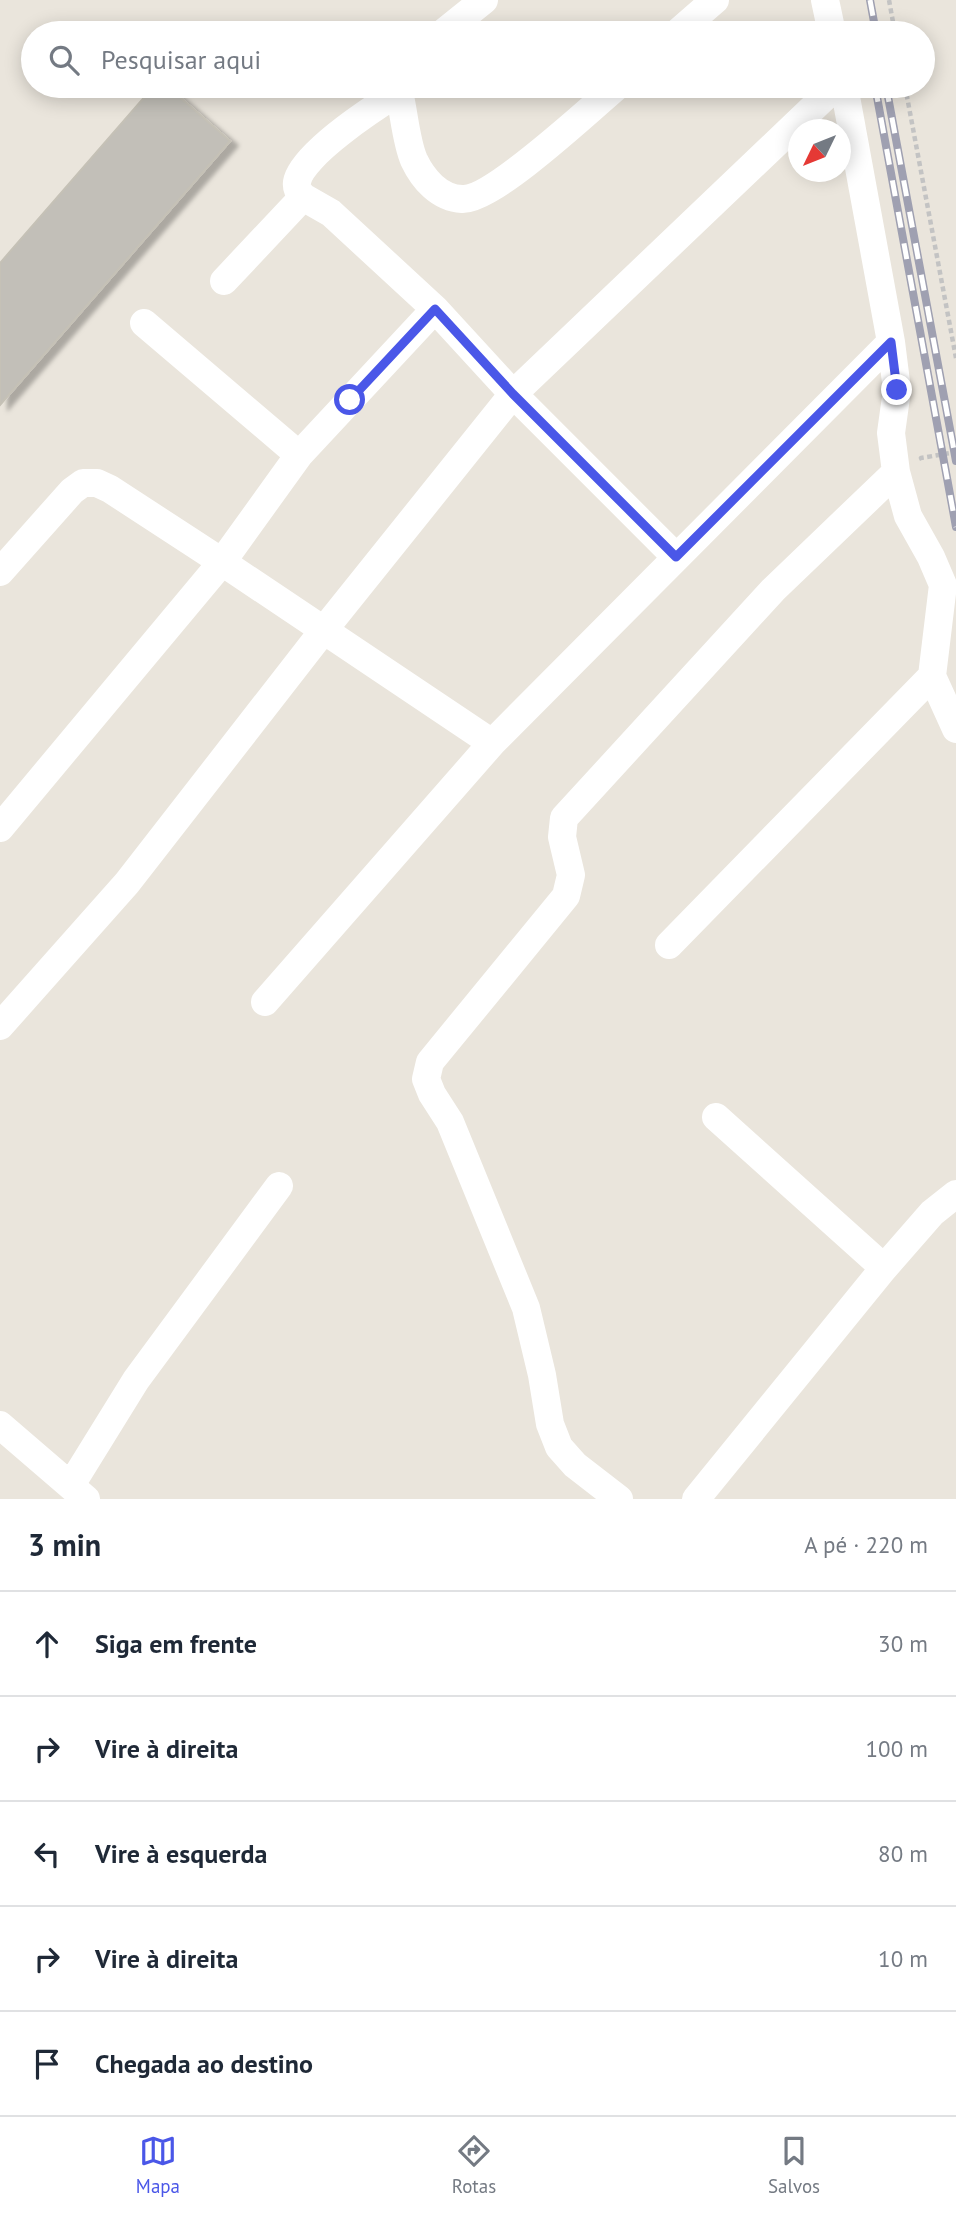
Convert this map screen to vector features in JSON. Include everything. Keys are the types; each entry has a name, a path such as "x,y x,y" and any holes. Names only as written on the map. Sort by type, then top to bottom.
{"street":[{"path":"458,21 484,0"},
{"path":"691,21 715,0"},
{"path":"825,0 829,21"},
{"path":"388,98 341,132 304,167 297,181 297,188 303,197 331,213 435,309 513,394 676,557"},
{"path":"403,98 413,159 429,183 441,193 461,200 475,198 502,181 602,98"},
{"path":"0,1026 127,883 323,631 513,394 823,98"},
{"path":"846,98 891,342 897,390 891,433 896,472 908,516 943,585 932,676 956,729"},
{"path":"224,281 303,197"},
{"path":"0,828 222,562 299,455 435,309"},
{"path":"144,323 299,455"},
{"path":"265,1002 492,744 891,342"},
{"path":"619,1499 575,1465 559,1447 550,1424 526,1308 450,1122 426,1079 430,1062 566,897 571,875 562,837 564,818 773,590 896,472"},
{"path":"0,572 72,491 83,483 97,483 222,562 492,744"},
{"path":"669,945 932,676"},
{"path":"716,1117 884,1268"},
{"path":"0,1425 78,1492 136,1380 279,1186"},
{"path":"696,1499 884,1268 932,1213 956,1194"}],"path":[{"path":"889,0 893,21"},
{"path":"907,98 956,359"},
{"path":"921,458 956,452"}],"building":[{"path":"144,98 181,98 230,141 0,405 0,263"}],"railway":[{"path":"870,0 874,21"},
{"path":"877,98 956,527"},
{"path":"888,98 956,461"}],"route":[{"path":"350,400 435,309 513,394 676,557 891,342 897,390"}]}
